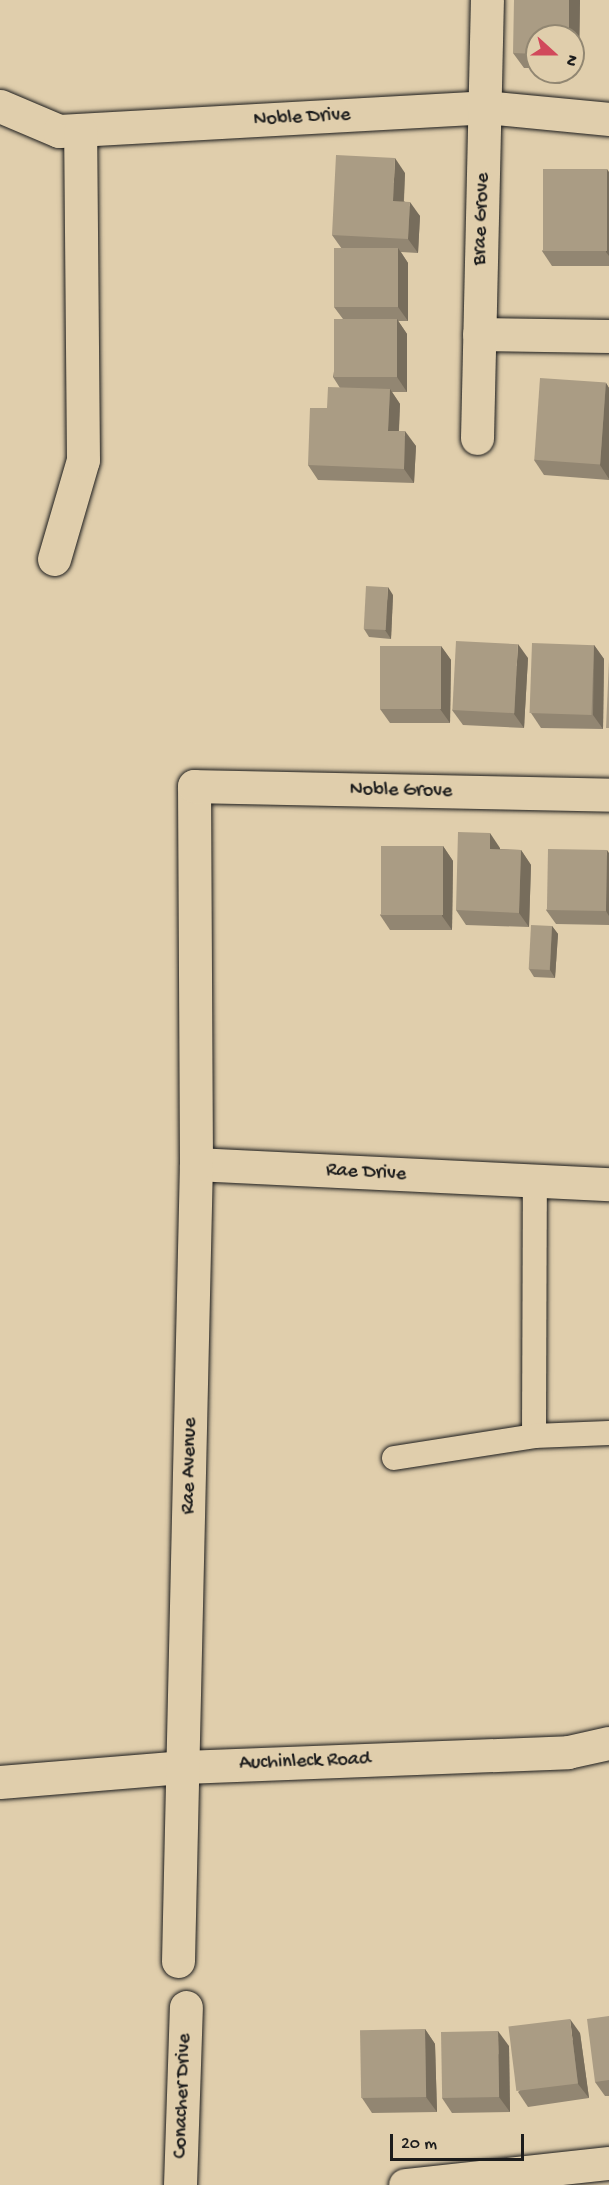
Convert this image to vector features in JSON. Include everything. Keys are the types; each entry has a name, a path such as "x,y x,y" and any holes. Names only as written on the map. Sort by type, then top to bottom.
{"street":[{"name":"Brae Grove","path":"477,438 488,0"},
{"name":"Noble Drive","path":"0,106 60,131 485,107 609,119"},
{"path":"54,559 82,460 80,130"},
{"path":"479,334 609,336"},
{"name":"Noble Grove","path":"194,786 609,795"},
{"name":"Rae Avenue","path":"178,1961 196,1164 194,786"},
{"name":"Rae Drive","path":"196,1164 609,1184"},
{"name":"Auchinleck Road","path":"0,1782 184,1767 567,1752 609,1743"},
{"name":"Conacher Drive","path":"180,2185 186,2007"},
{"path":"405,2185 609,2163"}],"lane":[{"path":"534,1436 535,1182"},
{"path":"394,1458 534,1436 609,1432"}],"building":[{"path":"514,0 569,0 569,24 525,24 525,54 513,53"},
{"path":"336,155 395,158 393,201 410,202 408,239 332,235"},
{"path":"543,169 607,169 607,251 543,251"},
{"path":"334,248 398,248 398,307 334,307"},
{"path":"334,319 397,319 397,377 334,377"},
{"path":"540,378 606,383 600,464 534,460"},
{"path":"328,387 390,389 388,431 405,431 404,469 308,465 310,408 327,408"},
{"path":"366,586 388,587 386,630 364,629"},
{"path":"456,641 518,644 514,713 452,710"},
{"path":"532,643 594,645 592,715 530,713"},
{"path":"380,646 441,646 441,709 380,709"},
{"path":"609,660 609,728 606,728"},
{"path":"458,832 490,833 490,849 521,850 519,913 456,910"},
{"path":"381,846 443,846 443,915 381,915"},
{"path":"548,849 607,850 606,911 547,910"},
{"path":"531,925 552,926 550,970 529,969"},
{"path":"609,2016 609,2080 595,2082 587,2019"},
{"path":"570,2019 578,2084 516,2091 508,2027"},
{"path":"425,2029 426,2097 361,2098 360,2030"},
{"path":"498,2031 499,2097 442,2098 441,2032"}]}
